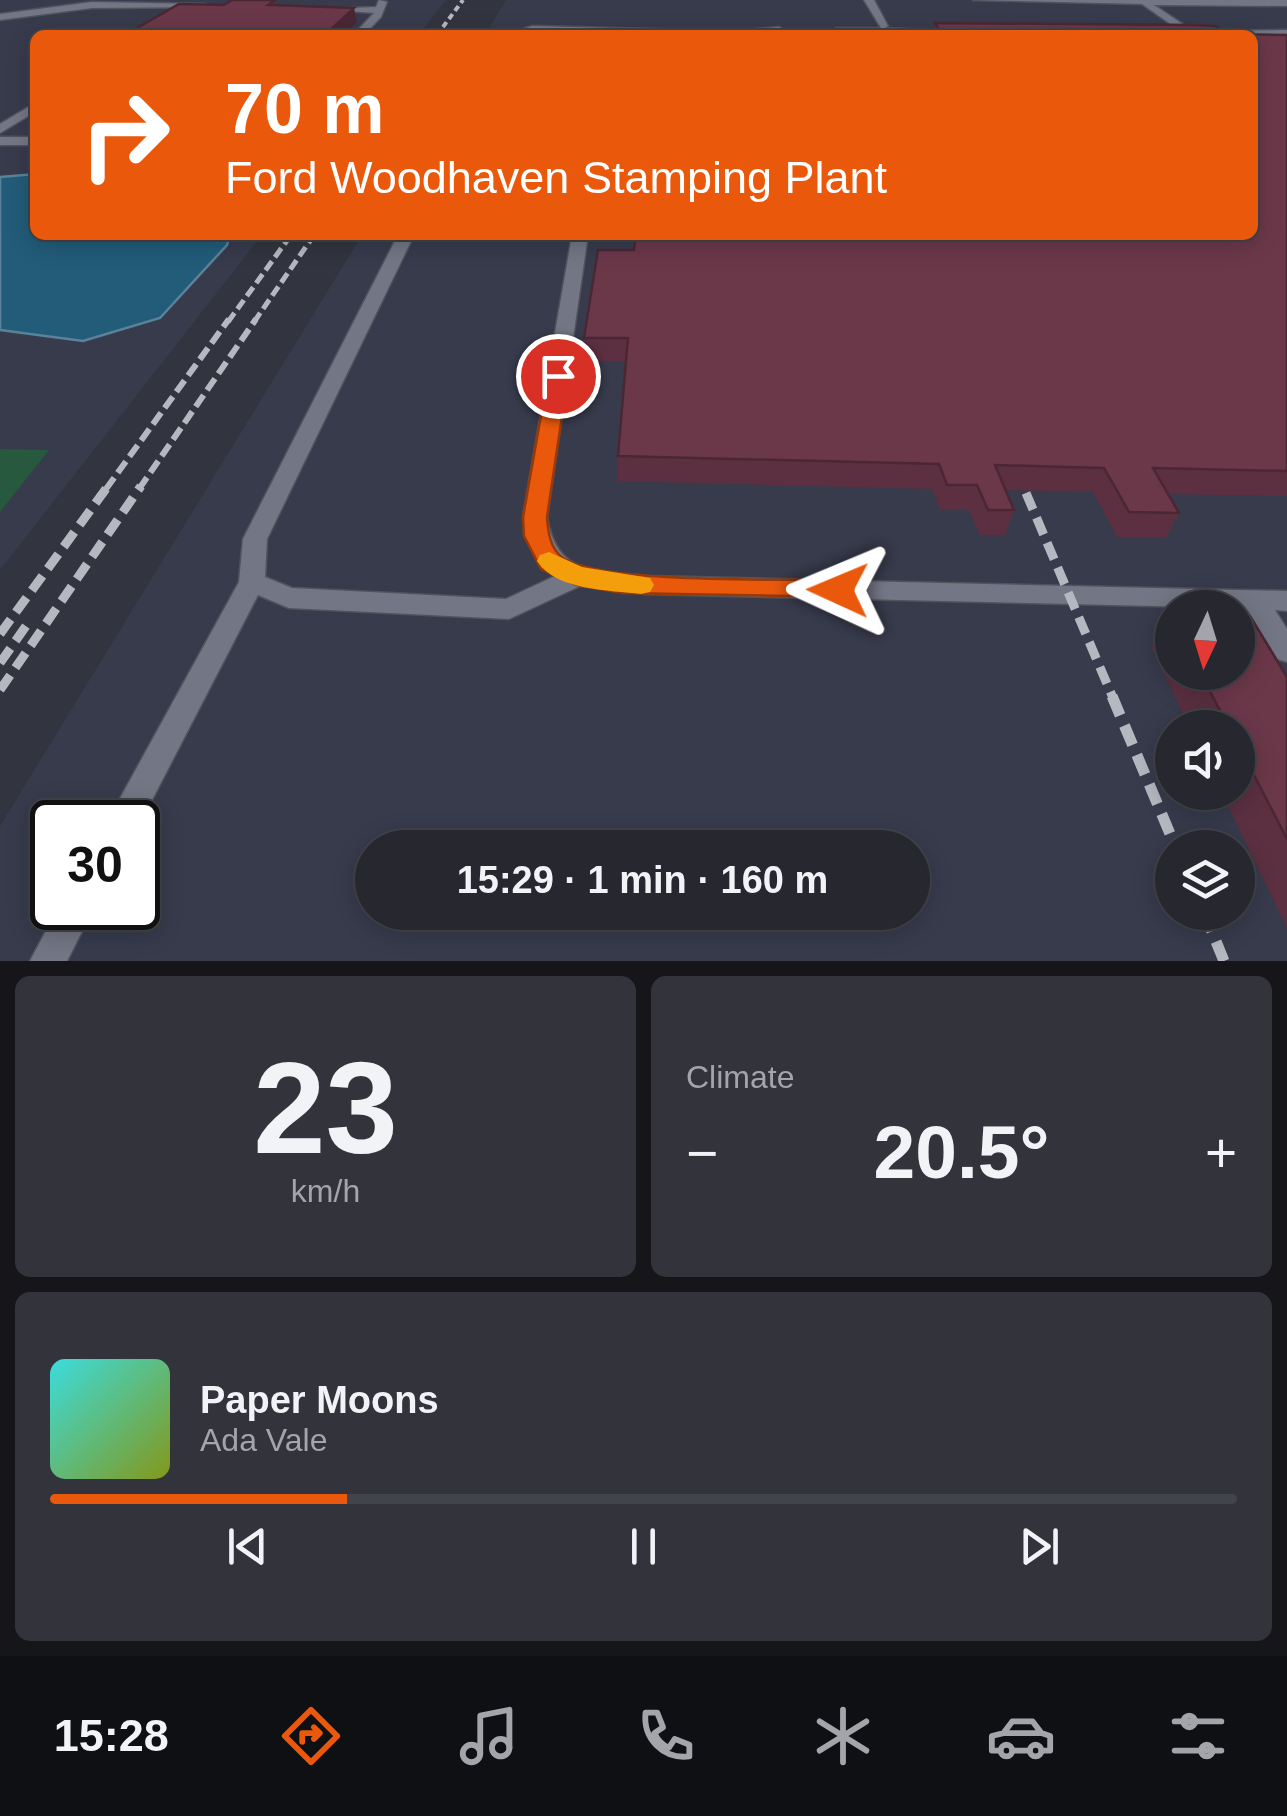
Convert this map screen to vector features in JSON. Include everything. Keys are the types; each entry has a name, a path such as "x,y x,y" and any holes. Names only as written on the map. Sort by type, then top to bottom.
{"street":[{"path":"868,0 883,26"},
{"path":"978,0 1287,3"},
{"path":"0,17 97,2 194,3 216,8"},
{"path":"1112,2 1126,12"},
{"path":"1144,2 1184,30"},
{"path":"166,22 194,3"},
{"path":"314,9 382,5"},
{"path":"362,30 382,5"},
{"path":"528,30 599,30"},
{"path":"1258,33 1287,33"},
{"path":"0,130 30,110"},
{"path":"0,141 30,141"},
{"path":"135,800 252,582 255,539 404,240"},
{"path":"579,240 535,517 542,552 560,569 577,576 645,585 1155,598"},
{"path":"252,582 289,598 509,609 577,576"},
{"path":"1255,600 1287,601"},
{"path":"1255,602 1287,651"},
{"path":"48,961 65,930"}],"shaded area":[{"path":"0,0 446,0 423,30 30,30 30,240 258,240 0,570"},
{"path":"506,0 1287,0 1287,961 0,961 0,826 359,240 1258,240 1258,30 488,30"}],"green space":[{"path":"0,449 49,450 0,512"}],"water":[{"path":"30,174 30,240 228,240 160,318 83,341 0,330 0,177"}],"building":[{"path":"232,0 275,0 268,5 354,8 330,30 134,30 179,4 224,5"},
{"path":"935,23 1195,25 1222,30 940,30"},
{"path":"1258,35 1287,35 1287,471 1153,468 1179,513 1129,512 1104,468 995,465 1014,510 988,510 977,485 947,485 939,464 618,456 628,338 584,338 598,250 634,250 635,240 1258,240"},
{"path":"1255,624 1287,677 1287,839 1255,777 1255,710 1220,710 1209,690 1255,690"}],"railway":[{"path":"441,30 463,0"},
{"path":"228,322 287,240"},
{"path":"254,322 311,240"},
{"path":"106,489 229,319"},
{"path":"139,489 256,319"},
{"path":"0,634 108,486"},
{"path":"0,690 141,486"},
{"path":"1026,493 1113,698"},
{"path":"0,663 31,619"},
{"path":"1112,696 1168,830"},
{"path":"1211,930 1224,961"}],"slow traffic":[{"path":"549,561 577,576 641,585"}],"route":[{"path":"558,376 535,517 536,536 550,562 577,576 599,581 838,590"}]}
